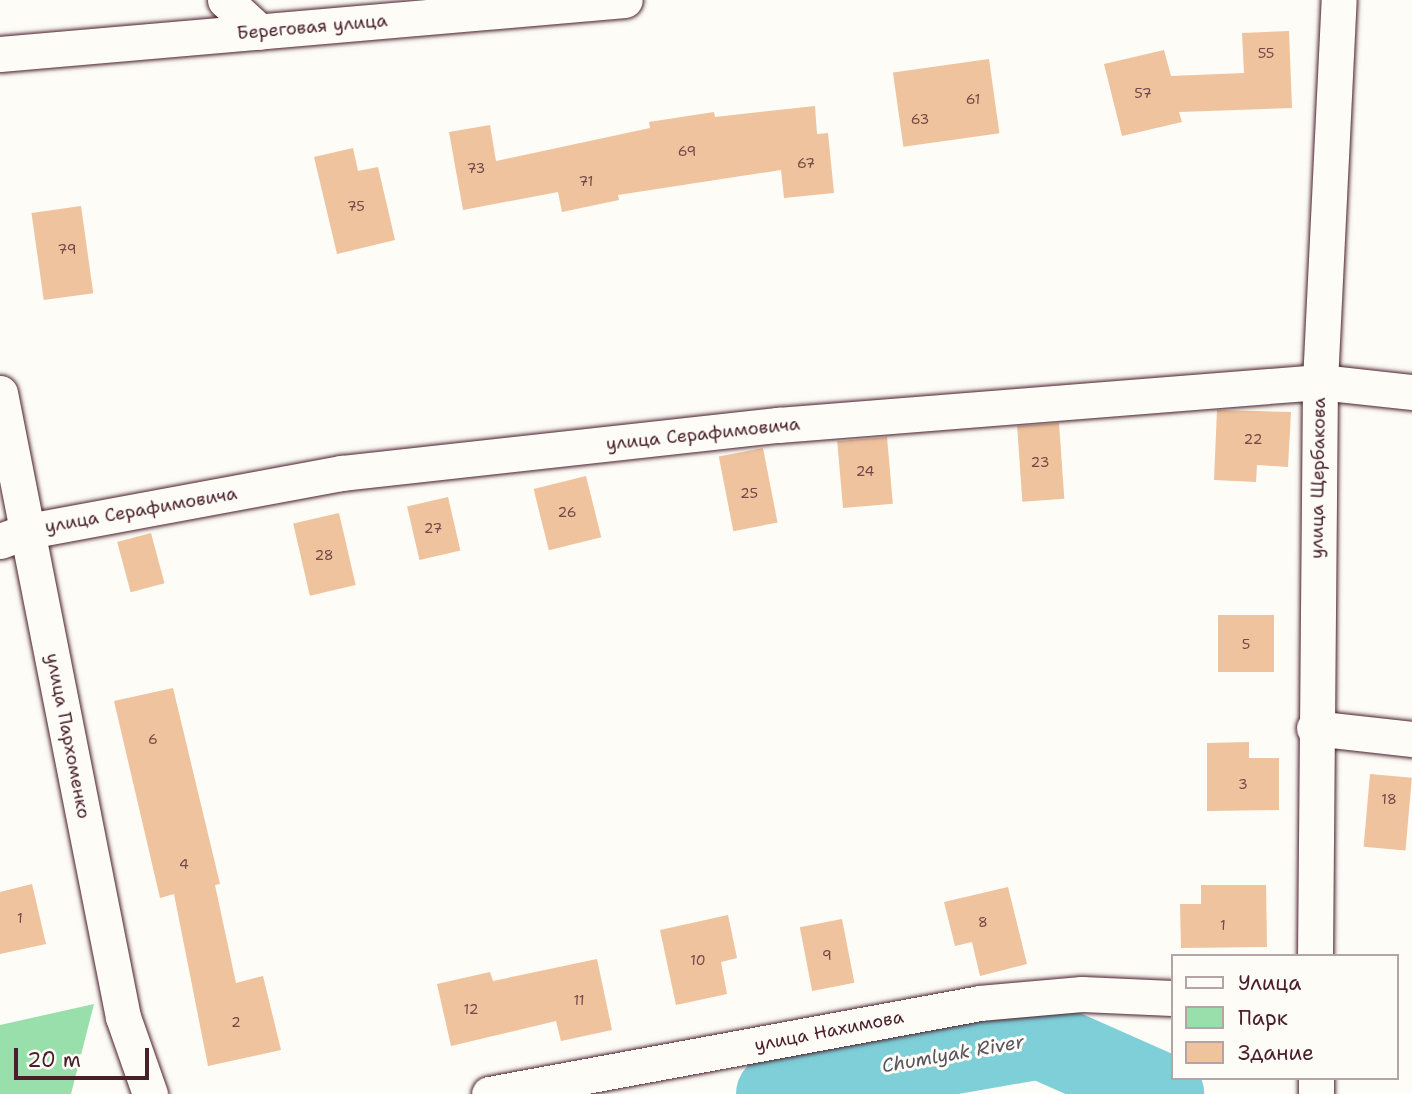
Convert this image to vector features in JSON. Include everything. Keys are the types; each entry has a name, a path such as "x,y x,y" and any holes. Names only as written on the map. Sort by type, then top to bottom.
{"street":[{"path":"225,0 260,32"},
{"name":"Береговая улица","path":"0,54 625,0"},
{"name":"улица Щербакова","path":"1315,954 1314,728 1320,382 1339,0"},
{"name":"улица Серафимовича","path":"14,536 342,474 778,425 1320,382 1412,392"},
{"name":"улица Пархоменко","path":"0,393 14,536 123,1017 148,1086"},
{"path":"1314,728 1412,739"},
{"name":"улица Нахимова","path":"489,1094 979,1003 1082,994 1170,998"}],"green space":[{"path":"94,1004 71,1094 0,1094 0,1025"}],"building":[{"path":"1289,31 1292,108 1179,112 1182,122 1122,136 1104,64 1164,50 1171,76 1244,73 1242,33"},
{"path":"989,59 999,133 903,147 893,72"},
{"path":"815,106 817,134 828,133 834,193 784,198 781,170 618,195 619,200 562,212 558,192 463,210 449,132 490,125 496,161 650,128 649,122 714,112 715,117"},
{"path":"353,148 358,171 378,167 395,240 337,254 314,157"},
{"path":"81,206 93,293 44,300 31,213"},
{"path":"1217,410 1291,412 1288,467 1257,465 1256,482 1214,480"},
{"path":"1059,423 1064,499 1022,502 1017,426"},
{"path":"887,437 893,504 843,508 837,441"},
{"path":"763,448 778,523 733,531 719,457"},
{"path":"586,476 601,537 549,550 534,489"},
{"path":"448,497 460,551 419,560 407,506"},
{"path":"339,513 356,585 310,596 293,524"},
{"path":"151,533 164,583 131,592 117,542"},
{"path":"1218,615 1274,615 1274,672 1218,672"},
{"path":"173,688 220,884 215,885 236,983 263,976 281,1050 208,1066 174,894 160,898 114,701"},
{"path":"1249,742 1249,758 1279,758 1279,810 1207,811 1207,743"},
{"path":"1370,774 1412,778 1405,850 1364,847"},
{"path":"32,884 46,944 0,954 0,892"},
{"path":"1201,885 1266,885 1267,947 1181,948 1180,904 1201,904"},
{"path":"1008,887 1027,964 980,976 972,942 955,946 944,902"},
{"path":"728,915 737,958 721,962 727,994 676,1005 660,930"},
{"path":"842,919 854,983 812,991 800,927"},
{"path":"597,959 612,1030 561,1041 556,1021 451,1046 437,984 490,972 493,981"}],"waterway":[{"name":"Chumlyak River","path":"776,1094 806,1080 1040,1039 1164,1094"}]}
